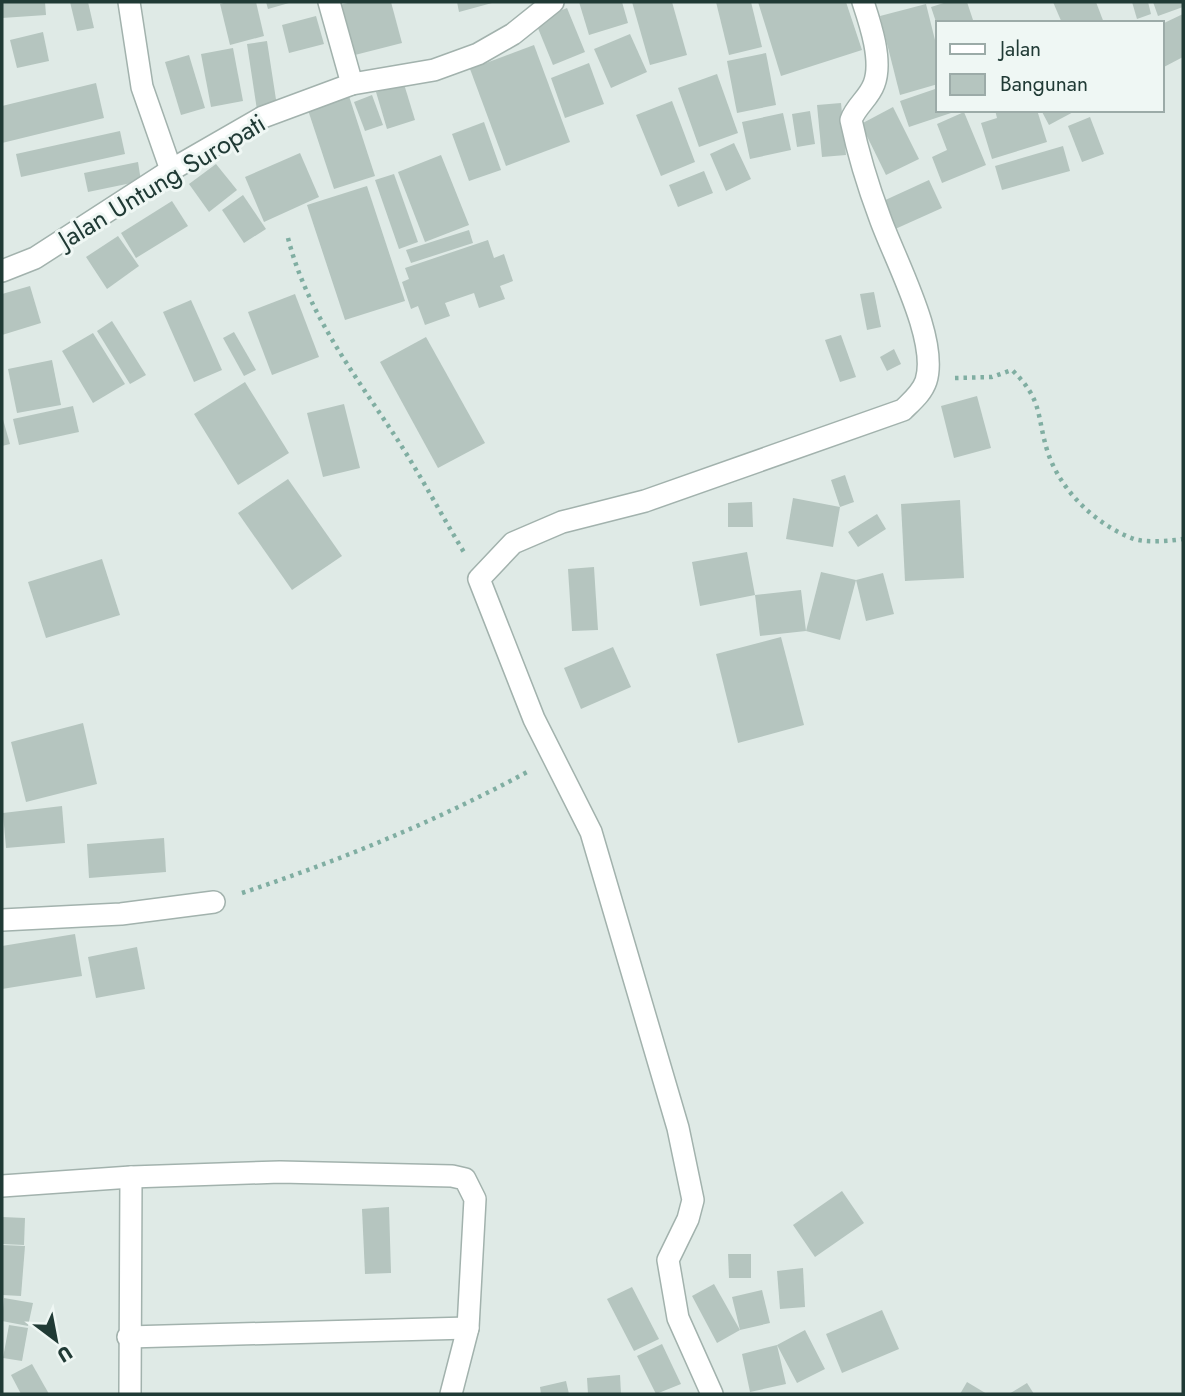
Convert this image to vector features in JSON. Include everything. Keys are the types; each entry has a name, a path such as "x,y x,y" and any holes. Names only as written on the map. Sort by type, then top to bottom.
{"street":[{"path":"129,2 142,87 171,170"},
{"path":"329,2 352,84"},
{"name":"Jalan Untung Suropati","path":"2,271 35,258 171,170 263,117 352,84 434,70 478,54 513,34 553,2"},
{"path":"706,1392 678,1318 668,1259 688,1219 693,1200 678,1128 591,832 534,719 480,579 513,543 562,522 645,501 903,410 919,394 926,379 927,348 916,307 879,218 851,120 856,107 875,83 877,70 863,2"},
{"path":"2,920 121,914 214,902"},
{"path":"2,1186 131,1177 279,1172 452,1176 465,1179 475,1199 468,1328 452,1394"},
{"path":"130,1394 128,1337 131,1177"},
{"path":"128,1337 468,1328"}],"path":[{"path":"288,238 295,265 314,310 399,442 480,579"},
{"path":"926,379 992,377 1012,370 1027,385 1040,409 1048,454 1074,501 1135,539 1183,540"},
{"path":"214,902 341,860 475,801 553,758"}],"building":[{"path":"2,2 45,2 46,15 2,18"},
{"path":"70,2 88,2 94,28 77,31"},
{"path":"256,2 264,36 230,45 220,4"},
{"path":"266,2 289,2 289,3 268,9"},
{"path":"352,2 391,2 402,43 347,57 335,6"},
{"path":"457,2 492,2 492,3 459,12"},
{"path":"579,2 622,2 628,23 589,35"},
{"path":"632,2 672,2 687,55 650,65"},
{"path":"716,2 751,2 762,47 729,55"},
{"path":"758,2 846,2 862,50 781,76"},
{"path":"947,2 967,2 973,21 936,22 931,7"},
{"path":"1053,2 1096,2 1103,21 1061,21"},
{"path":"1132,2 1148,2 1151,14 1137,19"},
{"path":"1153,2 1183,2 1183,7 1158,16"},
{"path":"926,4 936,44 936,85 900,95 880,16"},
{"path":"567,8 585,52 553,65 535,21"},
{"path":"1183,14 1183,57 1164,67 1164,23"},
{"path":"316,16 324,44 289,53 282,25"},
{"path":"43,32 49,61 17,68 10,40"},
{"path":"630,34 647,72 611,88 594,49"},
{"path":"267,41 277,106 257,110 247,44"},
{"path":"534,45 570,142 506,166 470,69"},
{"path":"233,48 243,101 211,107 201,54"},
{"path":"766,53 776,105 737,113 727,61"},
{"path":"189,55 205,108 181,115 165,62"},
{"path":"589,63 604,104 565,118 551,78"},
{"path":"717,74 738,133 699,147 678,88"},
{"path":"96,83 104,118 2,143 2,106"},
{"path":"404,84 415,120 387,129 376,92"},
{"path":"936,89 936,112 954,112 909,127 900,101"},
{"path":"348,93 375,176 334,189 307,107"},
{"path":"372,95 383,125 365,131 354,102"},
{"path":"672,101 695,162 661,176 636,115"},
{"path":"841,103 846,155 822,157 817,105"},
{"path":"893,107 919,159 886,175 861,124"},
{"path":"810,111 815,144 797,147 792,114"},
{"path":"964,112 986,165 942,183 932,157 947,150 937,124"},
{"path":"996,112 1038,112 1047,142 992,159 981,123 997,118"},
{"path":"1042,112 1073,112 1049,125"},
{"path":"783,113 791,150 750,159 742,122"},
{"path":"1090,117 1104,154 1082,162 1068,126"},
{"path":"484,122 501,170 469,181 452,134"},
{"path":"120,131 125,154 21,177 16,154"},
{"path":"734,143 751,179 726,191 710,154"},
{"path":"1063,146 1070,171 1002,190 995,166"},
{"path":"300,153 319,197 264,222 245,177"},
{"path":"441,155 469,225 425,242 398,172"},
{"path":"138,162 141,181 88,192 84,173"},
{"path":"216,164 237,190 209,212 189,184"},
{"path":"704,171 713,193 678,207 669,185"},
{"path":"394,174 418,242 399,249 375,180"},
{"path":"929,180 942,208 893,230 881,202"},
{"path":"367,186 405,301 345,320 307,205"},
{"path":"243,195 266,229 244,243 222,210"},
{"path":"172,201 188,226 136,258 121,233"},
{"path":"469,230 473,243 411,263 406,250"},
{"path":"118,236 139,266 107,289 86,257"},
{"path":"488,240 494,258 504,254 513,281 500,286 505,299 479,308 474,293 445,303 450,316 425,325 418,306 411,309 402,282 409,279 405,268"},
{"path":"30,286 41,323 2,335 2,294"},
{"path":"874,292 881,327 867,330 860,294"},
{"path":"295,294 319,357 272,375 248,312"},
{"path":"191,300 222,370 194,382 163,312"},
{"path":"112,321 146,375 130,384 97,331"},
{"path":"234,332 256,370 244,376 223,338"},
{"path":"93,333 125,384 93,403 62,351"},
{"path":"841,335 856,377 840,382 825,340"},
{"path":"426,337 485,443 438,468 380,362"},
{"path":"894,349 901,364 887,371 880,357"},
{"path":"52,360 61,405 17,413 8,369"},
{"path":"245,382 289,453 238,485 194,414"},
{"path":"977,396 991,448 954,458 941,406"},
{"path":"344,404 360,468 323,477 307,413"},
{"path":"73,406 79,432 19,445 13,419"},
{"path":"2,416 10,444 2,446"},
{"path":"845,475 854,502 840,507 831,480"},
{"path":"288,479 342,556 292,590 238,513"},
{"path":"793,498 840,507 833,547 786,539"},
{"path":"960,500 964,578 905,581 901,504"},
{"path":"752,502 753,527 728,527 728,503"},
{"path":"877,514 886,529 858,547 848,532"},
{"path":"747,552 755,595 700,606 692,562"},
{"path":"102,559 120,615 46,638 28,582"},
{"path":"594,567 598,630 572,631 568,569"},
{"path":"821,572 856,580 840,640 806,631"},
{"path":"883,573 894,614 866,621 856,580"},
{"path":"801,590 806,631 760,636 755,595"},
{"path":"781,637 804,725 738,743 716,654"},
{"path":"613,647 631,687 581,709 564,668"},
{"path":"83,723 97,784 26,802 11,742"},
{"path":"62,806 65,843 6,848 3,813"},
{"path":"164,838 166,872 89,878 87,844"},
{"path":"75,934 82,976 2,989 2,946"},
{"path":"137,947 145,989 96,998 88,957"},
{"path":"842,1191 864,1223 815,1257 793,1225"},
{"path":"389,1207 391,1273 365,1274 362,1209"},
{"path":"2,1217 25,1218 24,1245 2,1244"},
{"path":"3,1245 25,1246 21,1296 2,1295"},
{"path":"728,1254 751,1254 751,1278 729,1278"},
{"path":"803,1268 805,1307 780,1309 777,1271"},
{"path":"714,1284 740,1330 717,1343 692,1296"},
{"path":"632,1287 659,1339 634,1351 607,1299"},
{"path":"762,1290 770,1323 740,1330 732,1297"},
{"path":"4,1298 33,1303 28,1326 2,1321"},
{"path":"882,1310 899,1349 842,1373 826,1334"},
{"path":"9,1325 28,1328 22,1361 3,1358"},
{"path":"805,1330 825,1369 797,1383 777,1345"},
{"path":"662,1344 681,1384 656,1394 637,1356"},
{"path":"777,1345 786,1384 750,1392 742,1354"},
{"path":"32,1364 49,1394 21,1394 11,1375"},
{"path":"620,1375 621,1394 588,1394 587,1378"},
{"path":"566,1381 569,1394 541,1394 540,1387"},
{"path":"967,1382 987,1394 960,1394"},
{"path":"1027,1383 1034,1394 1009,1394"}]}
